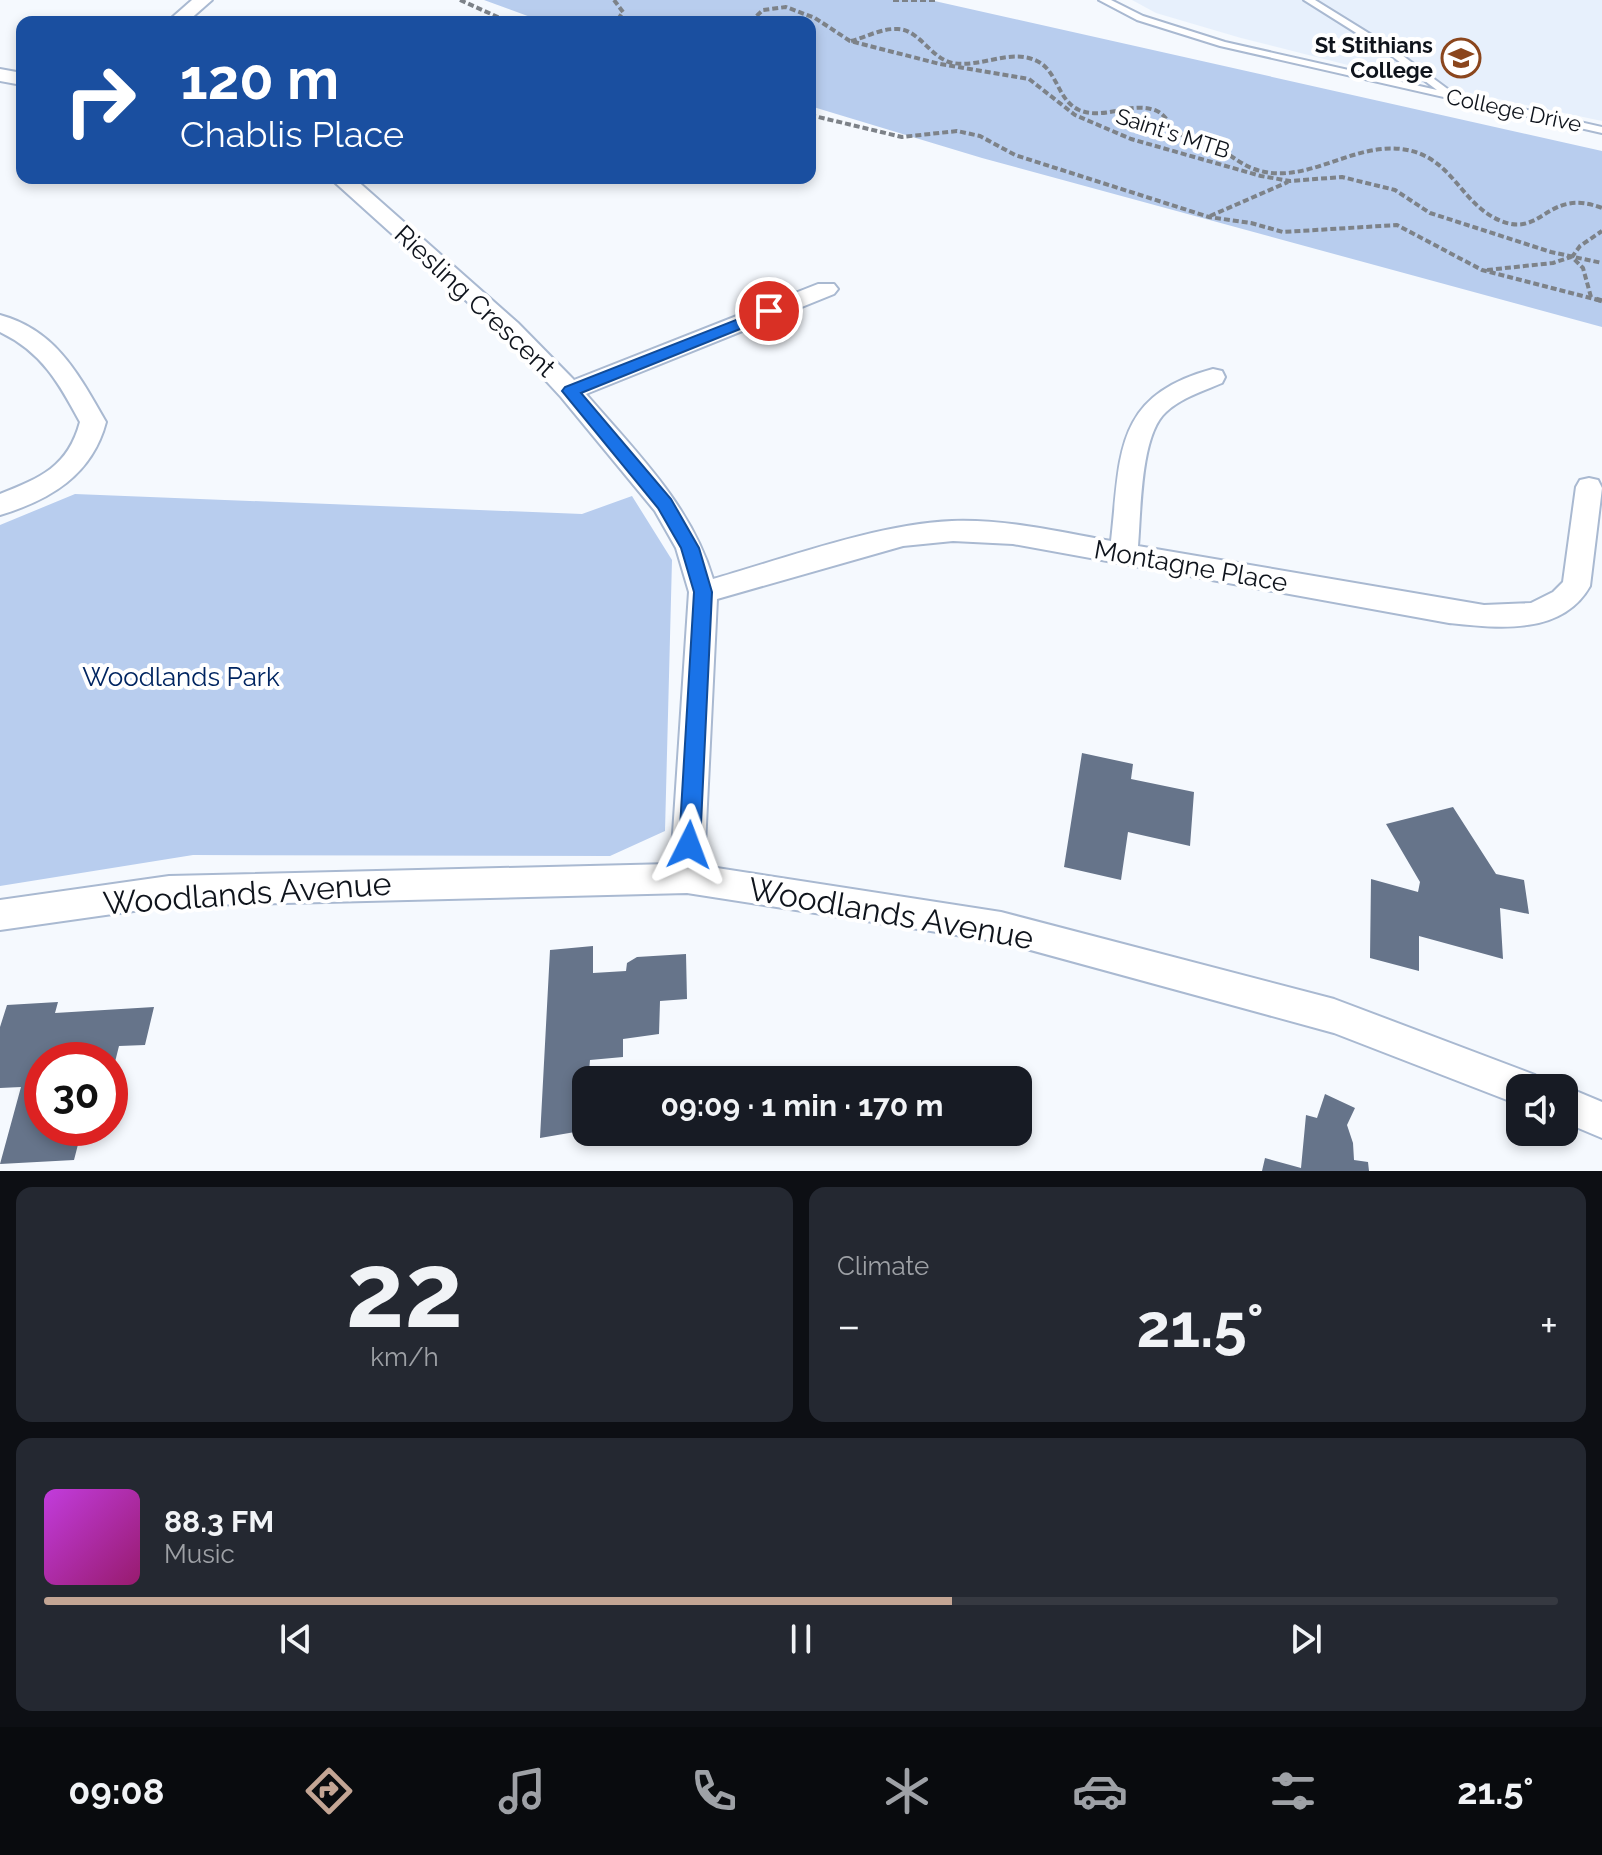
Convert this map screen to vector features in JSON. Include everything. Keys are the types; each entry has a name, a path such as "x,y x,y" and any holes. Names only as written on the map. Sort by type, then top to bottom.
{"street":[{"path":"183,16 203,0"},
{"name":"Riesling Crescent","path":"348,184 510,328 570,391 664,504 690,548 703,592 687,878"},
{"path":"570,391 826,289"},
{"path":"0,323 27,333 52,353 93,422 78,462 44,486 0,505"},
{"path":"1123,554 1136,452 1150,413 1170,398 1213,377"},
{"name":"Montagne Place","path":"703,592 903,536 926,533 1013,534 1449,612 1519,618 1537,615 1550,608 1566,599 1576,586 1589,487"},
{"name":"Woodlands Avenue","path":"0,915 169,891 687,878 1001,927 1334,1016 1506,1082"},
{"path":"1578,1110 1602,1120"}],"lane":[{"name":"College Drive","path":"1104,0 1180,32 1602,130"},
{"path":"1309,0 1388,49 1453,97"}],"path":[{"path":"460,0 496,16"},
{"path":"893,0 937,0"},
{"name":"Saint's MTB","path":"756,16 763,10 786,7 810,16"},
{"name":"Saint's MTB","path":"816,19 850,41 940,64 1029,79 1075,115 1131,139 1195,159 1290,181 1342,177 1395,190 1430,213 1572,257 1602,263"},
{"path":"850,41 900,29 912,34 936,57 953,63 979,64 1008,57 1029,58 1043,64 1062,98 1087,113 1108,115 1147,109 1157,112 1185,136 1213,146 1260,172 1304,172 1367,151 1393,147 1421,152 1433,158 1487,214 1518,226 1529,224 1548,208 1572,201 1581,200 1602,208"},
{"path":"816,116 902,137 957,131 980,136 1015,155 1209,217 1251,223 1283,232 1397,225 1482,270 1602,301"},
{"path":"1209,217 1290,181 1316,175 1321,168"},
{"path":"1482,270 1553,263 1572,257 1580,246 1602,231"},
{"path":"1572,257 1583,268 1591,298"}],"shaded area":[{"name":"St Stithians College","path":"1132,0 1602,0 1602,121 1399,78 1241,38 1156,13"}],"green space":[{"path":"484,0 930,0 1602,151 1602,327 982,158 816,108 816,16 528,16"},
{"name":"Woodlands Park","path":"75,494 582,514 632,496 672,560 665,831 610,856 193,855 0,886 0,525"}],"building":[{"path":"1082,753 1133,764 1131,779 1194,792 1190,846 1128,832 1121,880 1064,867"},
{"path":"1453,807 1496,874 1524,880 1529,914 1500,908 1503,959 1419,936 1419,971 1370,958 1371,879 1418,892 1420,882 1386,824"},
{"path":"593,946 593,973 626,971 627,963 637,957 686,954 687,999 660,1001 659,1034 623,1039 623,1057 590,1060 589,1066 572,1066 572,1133 540,1138 550,950"},
{"path":"58,1002 55,1013 154,1007 145,1045 128,1046 128,1042 24,1042 24,1146 78,1146 74,1160 0,1164 21,1087 0,1088 0,1027 7,1005"},
{"path":"1325,1094 1355,1108 1347,1125 1354,1160 1368,1162 1369,1171 1262,1171 1265,1158 1301,1168 1306,1115 1317,1118"}],"place":[{"name":"St Stithians College","path":"1461,58"}],"route":[{"path":"689,845 703,592 690,548 664,504 570,391 769,311"}]}
